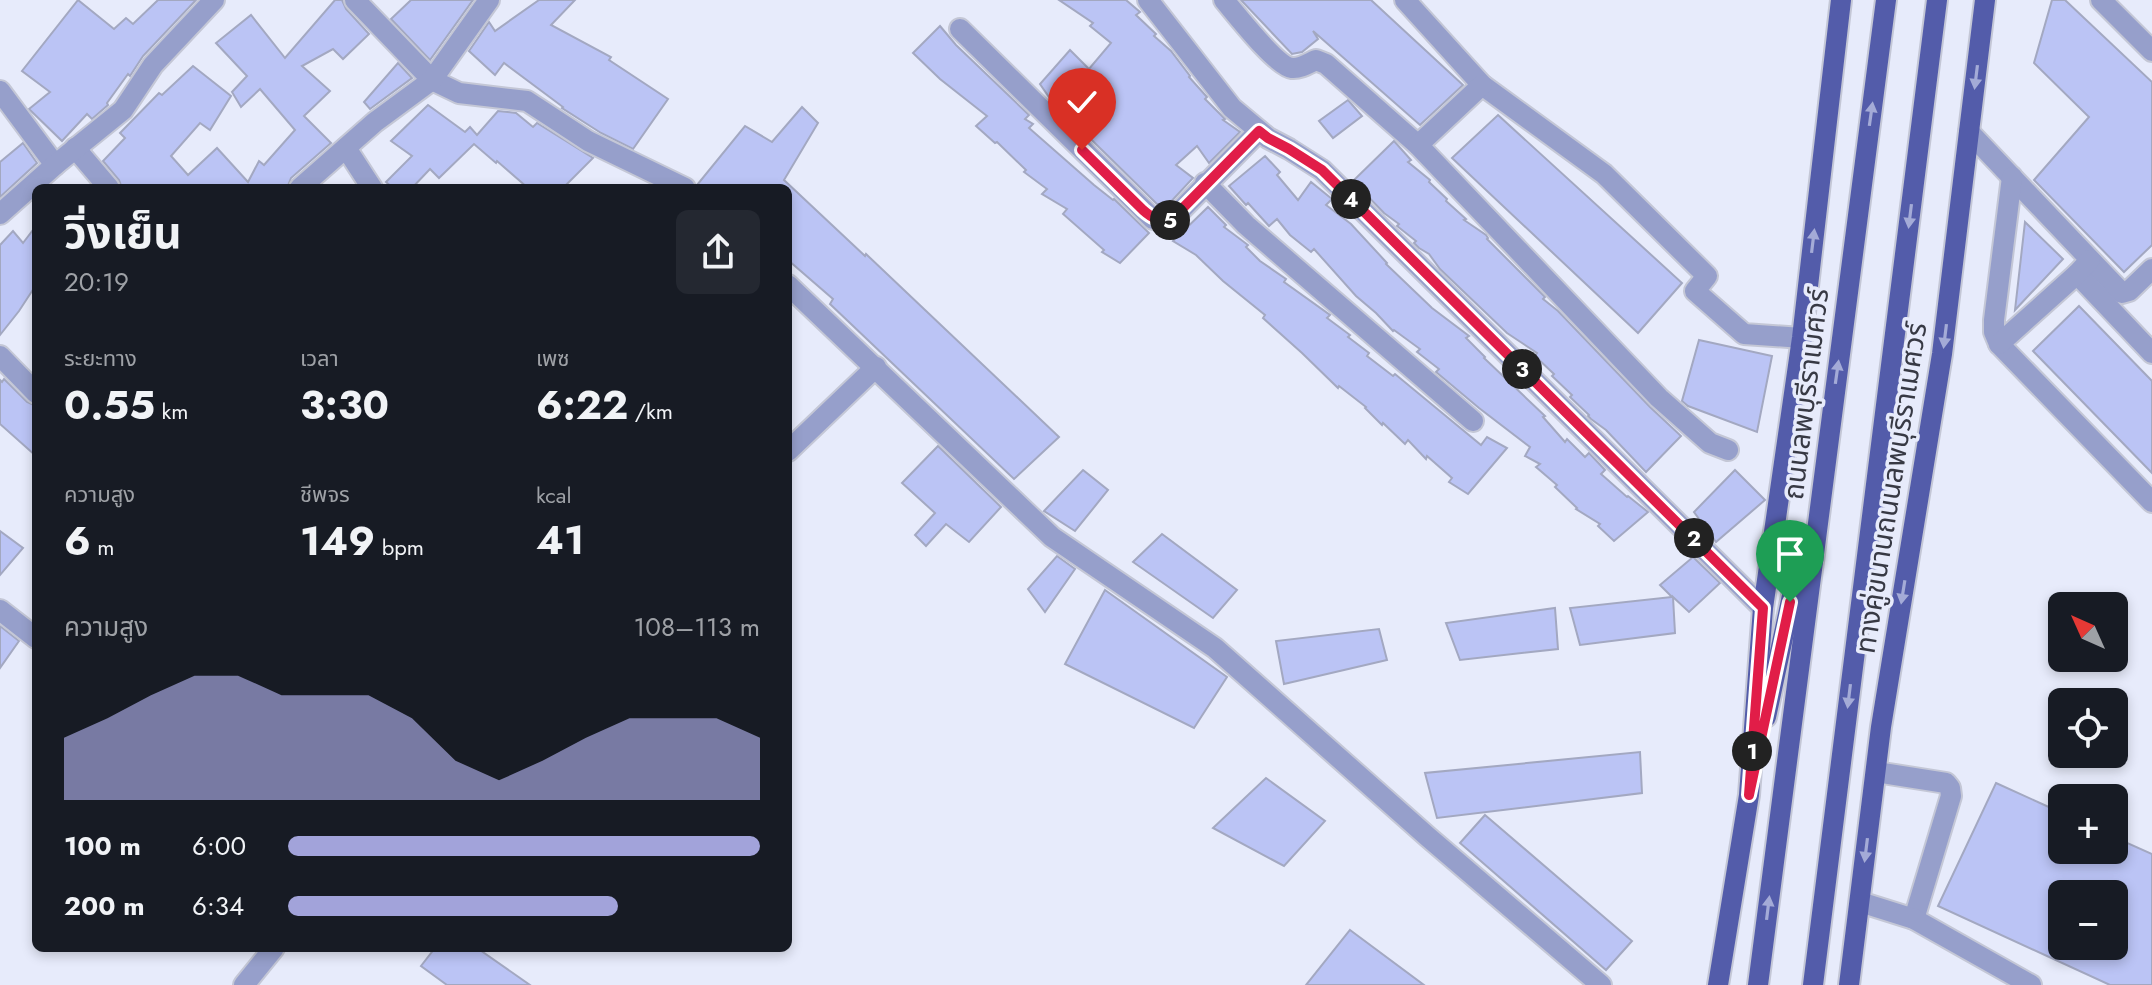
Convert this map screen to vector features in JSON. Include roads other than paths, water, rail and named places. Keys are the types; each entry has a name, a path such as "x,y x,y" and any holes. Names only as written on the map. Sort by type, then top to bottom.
{"main road":[{"path":"1749,795 1763,608 1802,338 1841,0"},
{"name":"ถนนลพบุรีราเมศวร์","path":"1758,985 1886,0"},
{"path":"1813,985 1937,0"},
{"name":"ทางคู่ขนานถนนลพบุรีราเมศวร์","path":"1849,985 1884,711 1942,354 1985,0"},
{"path":"1718,985 1749,795 1832,410"}],"street":[{"path":"34,184 123,110 153,65 214,0"},
{"path":"355,0 432,80 459,93 527,101 588,141 677,184"},
{"path":"305,184 375,122 432,80 489,0"},
{"path":"1148,0 1232,108 1268,138 1322,170 1763,608"},
{"path":"1224,0 1277,61 1291,68 1316,60 1326,64 1418,145 1659,398 1710,443 1728,450"},
{"path":"1405,0 1482,85 1604,174 1707,276 1695,291 1744,334 1802,338"},
{"path":"2101,0 2152,51"},
{"path":"960,29 1153,219 1171,220 1259,131"},
{"path":"1418,145 1482,85"},
{"path":"0,91 55,165"},
{"path":"1969,132 2012,177 2152,353"},
{"path":"75,148 106,184"},
{"path":"346,148 369,184"},
{"path":"2012,177 1994,320 1994,332 1999,344 2152,502"},
{"path":"1205,183 1246,225 1473,421"},
{"path":"0,214 32,185"},
{"path":"2083,267 2122,293 2129,291 2152,269"},
{"path":"1999,344 2083,267"},
{"path":"792,289 1052,537 1215,648 1601,985"},
{"path":"0,356 32,389"},
{"path":"792,445 876,367"},
{"path":"0,610 32,635"},
{"path":"1876,772 1946,783 1950,788 1951,796 1914,919"},
{"path":"1860,902 1914,919 2031,985"},
{"path":"244,985 271,952"}]}
